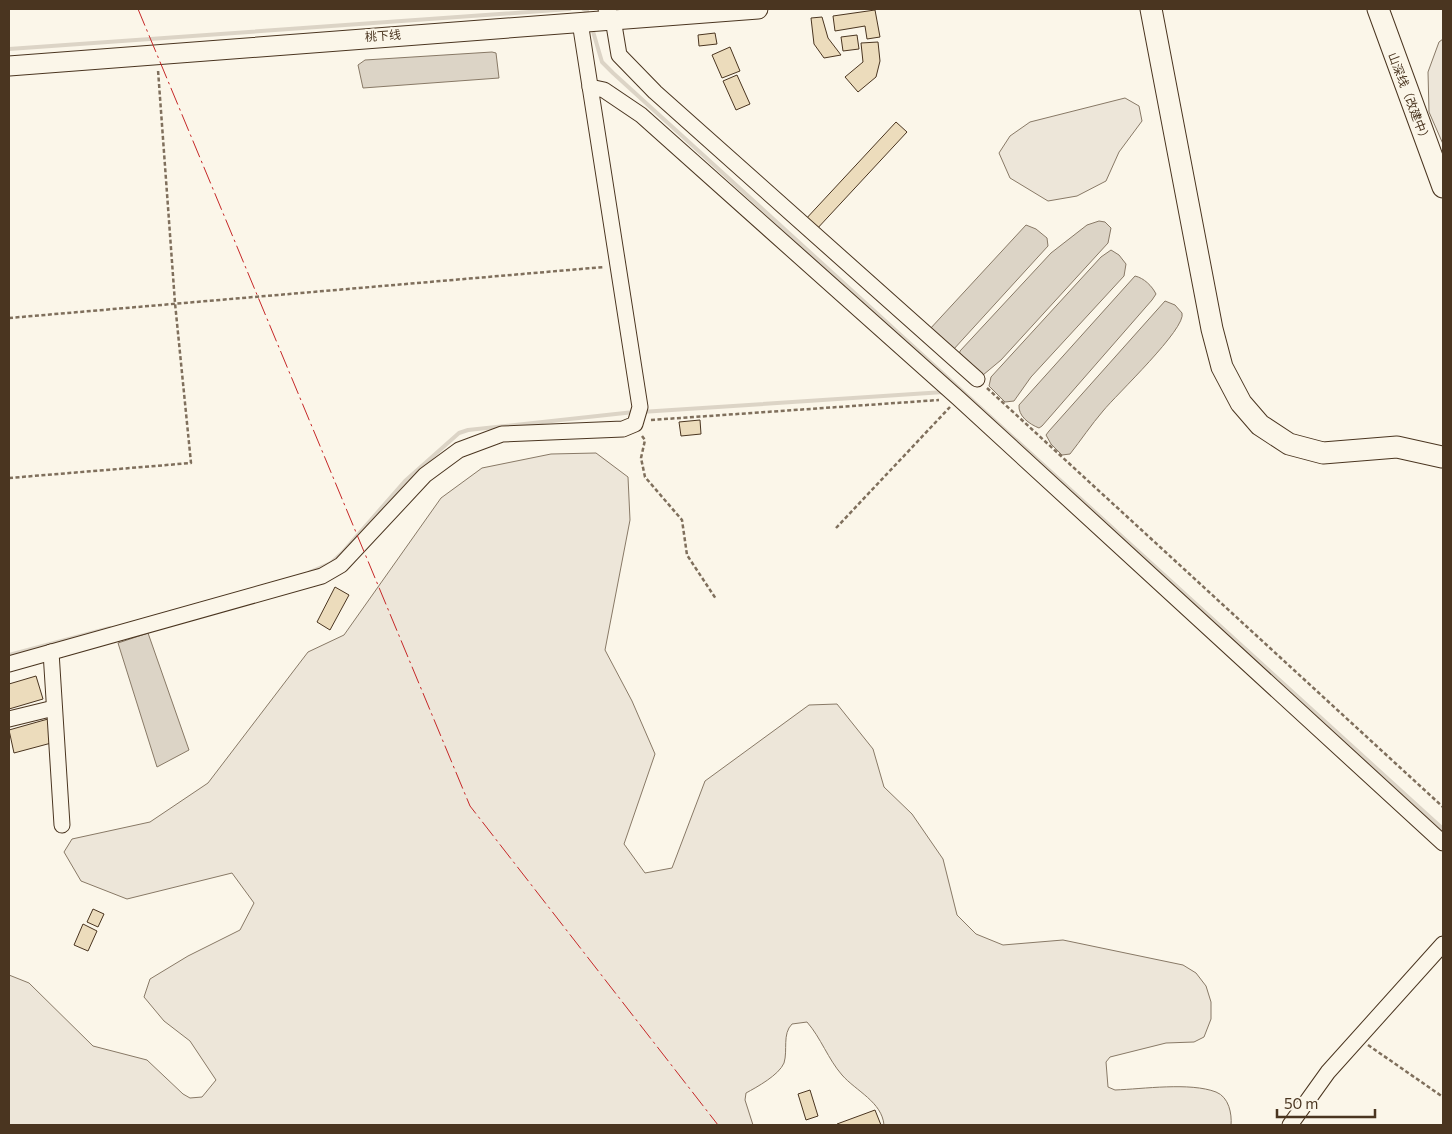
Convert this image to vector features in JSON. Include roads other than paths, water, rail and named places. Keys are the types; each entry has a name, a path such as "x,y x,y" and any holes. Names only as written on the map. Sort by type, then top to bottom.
{"highway":[{"path":"1151,9 1212,329 1222,367 1241,403 1260,425 1289,444 1323,453 1397,447 1442,457"},
{"name":"山深线（改建中）","path":"1378,9 1393,56 1443,186"},
{"path":"1414,110 1435,133 1443,136"}],"main road":[{"name":"桃下线","path":"9,66 156,53 580,22 609,14 758,9"}],"street":[{"path":"609,14 619,54 655,92 977,379"},
{"path":"9,664 322,576 341,565 425,475 459,450 474,443 502,434 623,429 635,424 640,407 580,22"},
{"path":"590,87 604,90 641,115 958,398 1443,843"},
{"path":"51,652 62,825"},
{"path":"9,719 54,708"},
{"path":"1290,1125 1328,1072 1443,944"}],"waterway":[{"path":"9,49 570,9"},
{"path":"583,9 587,11 589,16"},
{"path":"592,28 602,62 613,73 1443,829"},
{"path":"641,412 944,392"},
{"path":"310,572 331,563 342,553 405,481 459,433 468,430 634,412"},
{"path":"9,655 110,628"}]}
